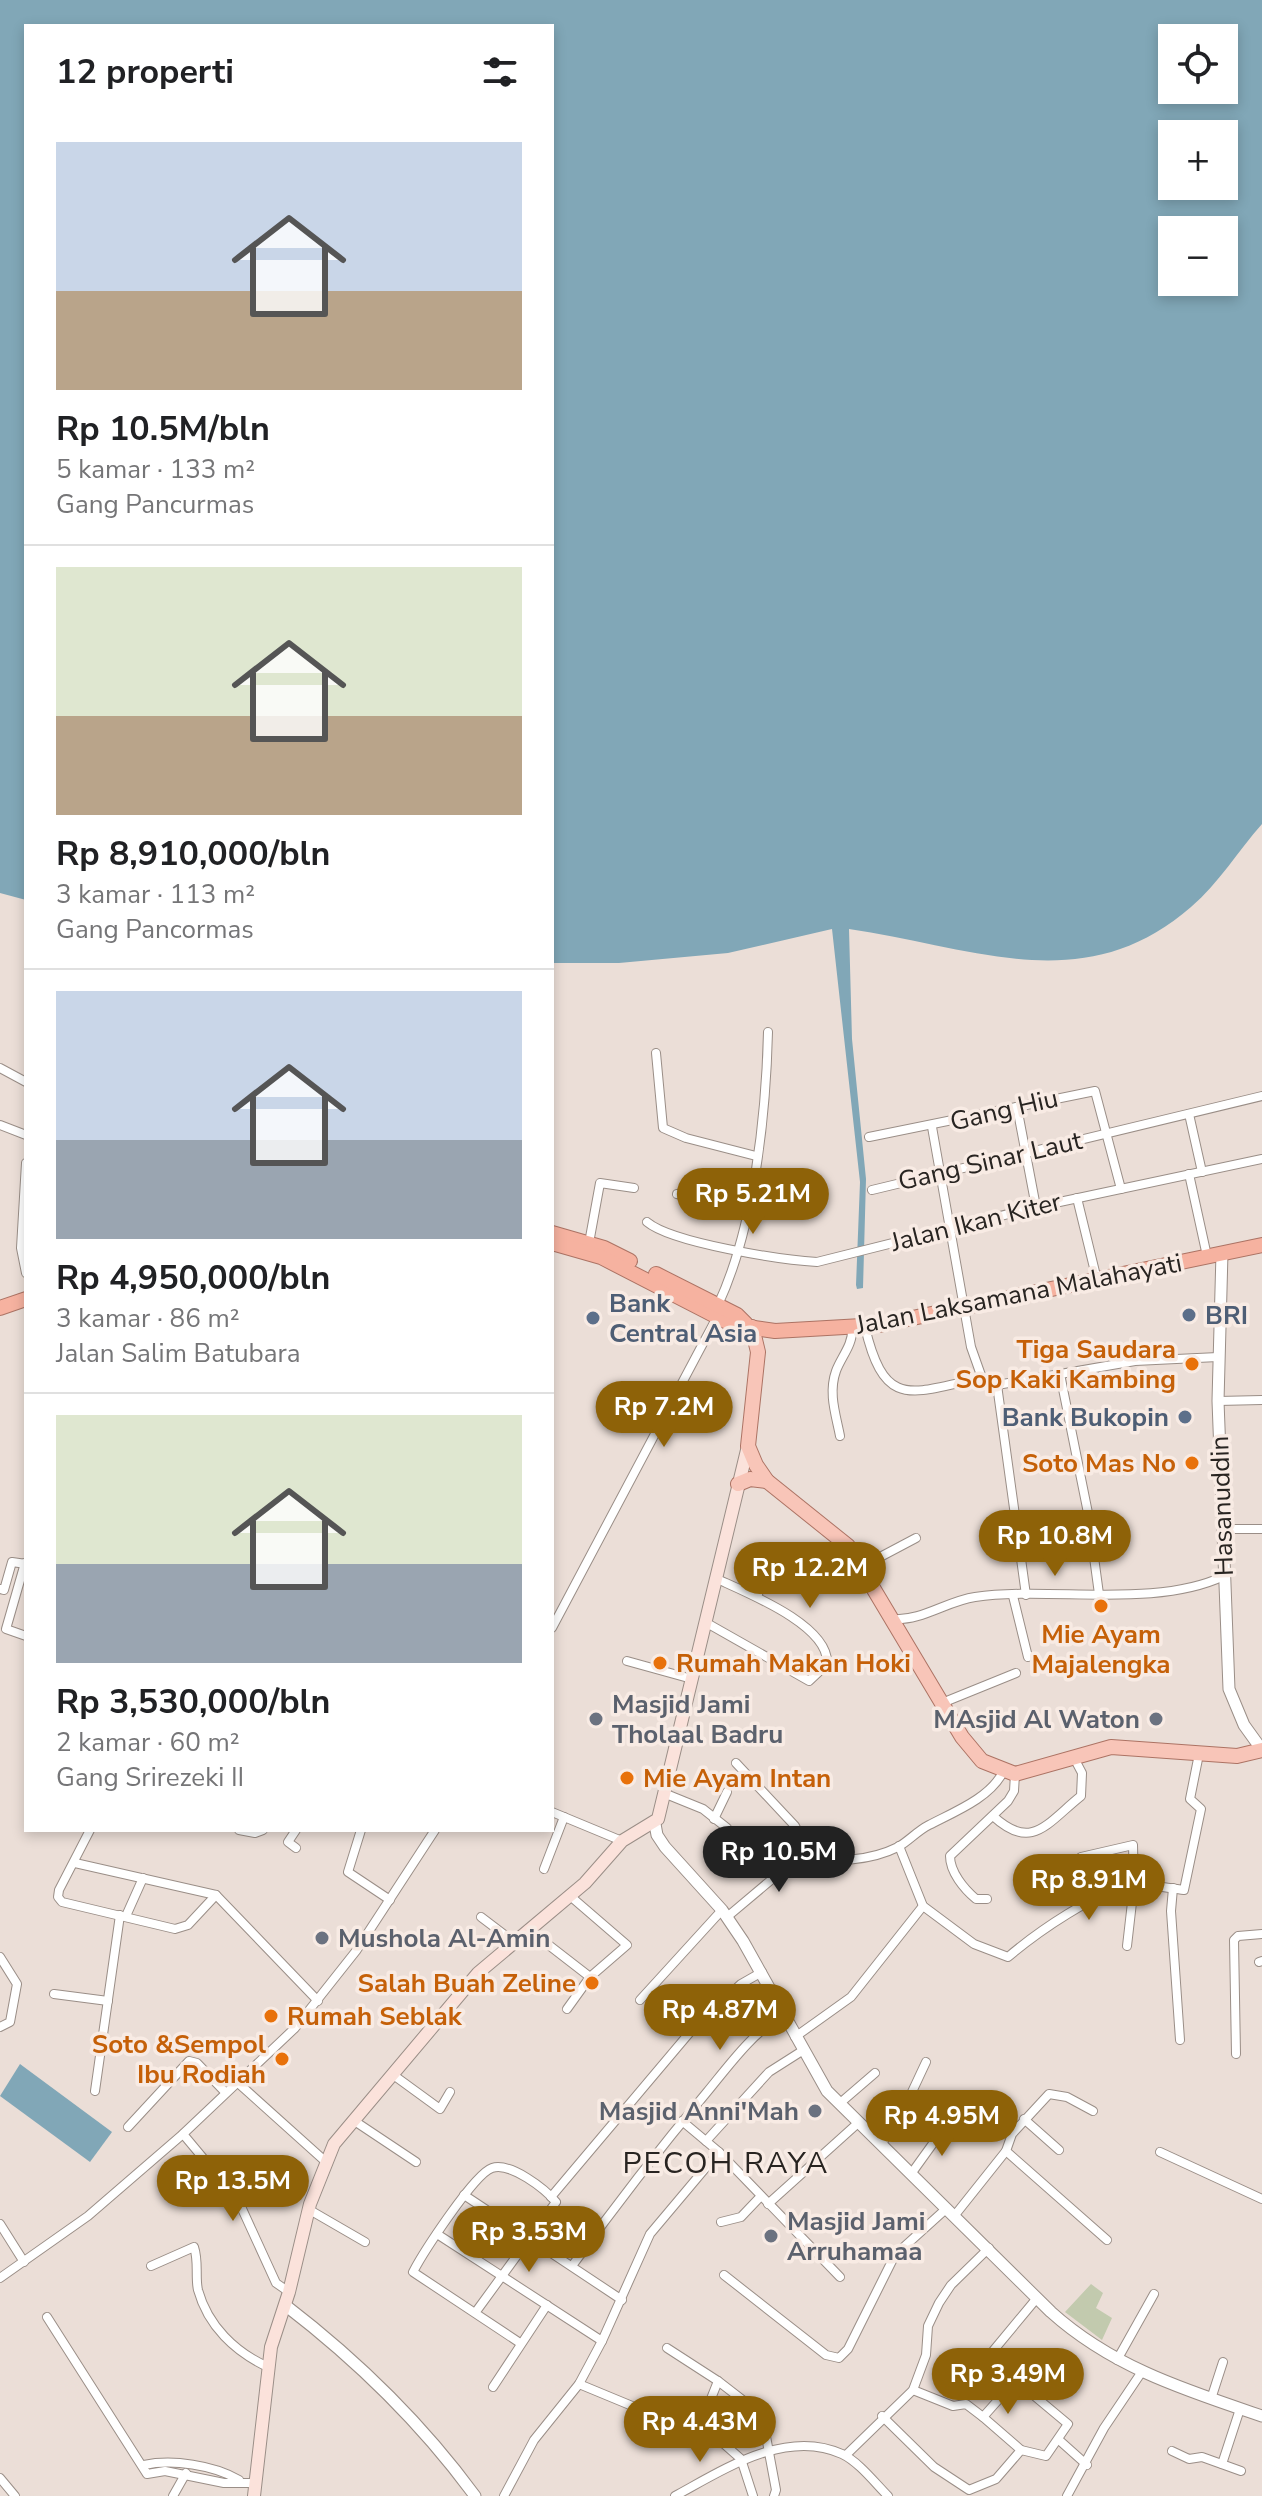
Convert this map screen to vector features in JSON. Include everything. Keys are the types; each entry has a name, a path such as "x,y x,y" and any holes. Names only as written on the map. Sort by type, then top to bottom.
{"highway":[{"path":"554,1234 589,1243 718,1311"},
{"path":"554,1244 601,1257 718,1311"},
{"name":"Jalan Laksamana Malahayati","path":"718,1311 733,1325 775,1331 858,1328 964,1310 1262,1245"},
{"path":"0,1298 24,1292"},
{"path":"0,1308 24,1300"}],"main road":[{"path":"255,2489 268,2367 308,2209 326,2162 353,2120 478,1973 569,1895 622,1841 655,1824 666,1794 748,1446 758,1352 749,1325"},
{"path":"758,1352 775,1331"},
{"path":"748,1446 767,1481 844,1541 865,1570 975,1754 1009,1773 1111,1747 1237,1756 1262,1750"},
{"path":"738,1484 750,1479 767,1481"}],"street":[{"path":"554,1624 718,1311 740,1249 748,1209 762,1126 768,1032"},
{"path":"656,1053 663,1128 686,1138 756,1156"},
{"path":"0,1068 24,1081"},
{"name":"Gang Hiu","path":"869,1137 932,1127 1095,1091 1107,1133"},
{"name":"Gang Sinar Laut","path":"872,1190 1262,1098"},
{"path":"1017,1107 1036,1207"},
{"path":"1189,1114 1202,1172"},
{"path":"0,1125 24,1132"},
{"path":"932,1127 964,1310 982,1378"},
{"path":"1107,1133 1121,1189"},
{"name":"Jalan Ikan Kiter","path":"647,1222 678,1236 780,1260 817,1262 1036,1207 1262,1159"},
{"path":"1189,1174 1214,1255"},
{"path":"589,1243 600,1183 634,1188"},
{"path":"677,1194 748,1209"},
{"path":"1077,1198 1097,1280"},
{"path":"24,1206 21,1248 24,1263"},
{"name":"Hasanuddin","path":"1214,1255 1229,1689 1244,1725 1262,1750"},
{"path":"858,1328 880,1374 899,1391 915,1392 982,1378 997,1385 1135,1361 1218,1357"},
{"path":"840,1436 832,1394 835,1373 858,1328"},
{"path":"1060,1374 1088,1513 1099,1594"},
{"path":"997,1385 1026,1595"},
{"path":"1218,1401 1262,1400"},
{"path":"1223,1529 1262,1529"},
{"path":"865,1570 916,1538"},
{"path":"0,1589 4,1590 12,1562 24,1564"},
{"path":"24,1570 6,1629 24,1635"},
{"path":"893,1619 910,1619 963,1599 1187,1588 1224,1576"},
{"path":"705,1622 812,1681 828,1660 809,1628 757,1597 715,1578"},
{"path":"757,1597 762,1583"},
{"path":"1013,1596 1028,1657"},
{"path":"627,1661 692,1679"},
{"path":"942,1703 1016,1673"},
{"path":"899,1846 923,1906 974,1944 1006,1957 1030,1937 1086,1906 1099,1895 1134,1885 1184,1890 1201,1809 1190,1799 1199,1754"},
{"path":"993,1816 1016,1834 1030,1834 1081,1796 1082,1773 1072,1756"},
{"path":"736,1763 795,1826 818,1856"},
{"path":"640,2000 724,1914 771,1880 818,1856 865,1857 899,1846 996,1786 1009,1773 1014,1791 993,1816 952,1851 949,1859 971,1895 987,1899"},
{"path":"714,1819 727,1792"},
{"path":"666,1794 703,1809 727,1828"},
{"path":"554,1813 622,1841"},
{"path":"544,1869 564,1817"},
{"path":"655,1824 657,1835 665,1847 724,1914 762,1972 802,2051 839,2104 1037,2298 1067,2327 1141,2373 1262,2416"},
{"path":"89,1832 59,1890 59,1901 181,1929 216,1895"},
{"path":"295,1832 288,1842 296,1848"},
{"path":"360,1832 348,1872 390,1900"},
{"path":"0,2278 88,2216 183,2134 295,2028 390,1900 434,1832"},
{"path":"1048,1885 1081,1857 1128,1843 1134,1848 1134,1885 1127,1946"},
{"path":"75,1863 216,1895 318,2001"},
{"path":"95,2091 123,1916 143,1878"},
{"path":"1173,1888 1171,1911 1180,2040"},
{"path":"567,2009 590,1977 627,1945 569,1895"},
{"path":"795,2037 844,2003 873,1972 923,1906"},
{"path":"481,1917 514,1942"},
{"path":"528,1929 590,1977"},
{"path":"1236,2054 1234,1940 1238,1936 1262,1934"},
{"path":"0,1957 17,1984 10,2022 0,2027"},
{"path":"551,2197 691,2031 741,1984 762,1972"},
{"path":"54,1994 108,2001"},
{"path":"572,2266 682,2121 757,2033 784,2014"},
{"path":"706,2141 769,2072 802,2051"},
{"path":"128,2127 189,2061 197,2063 225,2092"},
{"path":"881,2145 904,2109 926,2062"},
{"path":"839,2104 875,2073"},
{"path":"392,2074 440,2109 450,2092"},
{"path":"237,2082 326,2162"},
{"path":"724,2275 826,2355 839,2358 848,2349 895,2255 951,2211 1006,2151 1012,2134 1044,2098 1055,2093 1093,2111"},
{"path":"1024,2119 1059,2150"},
{"path":"353,2120 416,2162"},
{"path":"682,2121 719,2152 840,2277"},
{"path":"768,2204 858,2123"},
{"path":"911,2174 947,2124"},
{"path":"183,2134 238,2200 276,2283 287,2299 395,2398 475,2496"},
{"path":"1006,2151 1107,2240"},
{"path":"504,2496 534,2440 579,2384 622,2300 650,2234 719,2152"},
{"path":"1160,2152 1262,2199"},
{"path":"475,2313 555,2204 551,2197 516,2173 491,2169 464,2195 413,2273 520,2343"},
{"path":"464,2195 622,2300"},
{"path":"721,2222 741,2217 761,2196"},
{"path":"308,2209 365,2242"},
{"path":"0,2224 24,2262"},
{"path":"437,2234 602,2341"},
{"path":"151,2266 194,2247 200,2270 197,2289 218,2327 240,2353 268,2367"},
{"path":"846,2455 882,2416 913,2390 926,2355 928,2326 939,2303 951,2285 989,2248"},
{"path":"1117,2360 1154,2294"},
{"path":"913,2390 953,2406 966,2404 1021,2450 1043,2457 1059,2440 1067,2423 988,2356 1037,2298"},
{"path":"493,2387 547,2305"},
{"path":"47,2317 88,2387 144,2465 147,2474 188,2470 224,2483 239,2480 255,2489"},
{"path":"667,2348 718,2381 762,2415 774,2496"},
{"path":"1211,2399 1223,2362"},
{"path":"1067,2496 1087,2465 1104,2428 1141,2373"},
{"path":"697,2434 718,2381"},
{"path":"983,2417 1015,2381"},
{"path":"579,2384 724,2444 741,2459 753,2496"},
{"path":"1222,2464 1240,2409"},
{"path":"882,2416 934,2467 971,2494 996,2479 1021,2450"},
{"path":"1059,2440 1087,2465"},
{"path":"675,2496 741,2459 814,2445 846,2455 888,2496"},
{"path":"1172,2451 1189,2459 1202,2457 1241,2471"},
{"path":"173,2496 188,2470"},
{"path":"0,2478 10,2494"}],"green space":[{"path":"1091,2284 1103,2293 1096,2308 1112,2318 1102,2340 1065,2312"}],"water":[{"path":"0,0 1262,0 1262,824 1191,907 1150,936 1109,952 1067,960 1025,960 849,929 852,1039 866,1179 863,1288 857,1289 856,1285 860,1182 832,929 728,953 619,963 554,963 554,24 24,24 24,899 0,893"},
{"path":"20,2064 112,2132 90,2162 0,2096"}],"place":[{"name":"BRI","path":"1189,1315"},
{"name":"Bank Central Asia","path":"593,1318"},
{"name":"Tiga Saudara Sop Kaki Kambing","path":"1192,1364"},
{"name":"Bank Bukopin","path":"1185,1417"},
{"name":"Soto Mas No","path":"1192,1463"},
{"name":"Mie Ayam Majalengka","path":"1101,1606"},
{"name":"Rumah Makan Hoki","path":"660,1663"},
{"name":"Masjid Jami Tholaal Badru","path":"596,1719"},
{"name":"MAsjid Al Waton","path":"1156,1719"},
{"name":"Mie Ayam Intan","path":"627,1778"},
{"name":"Mushola Al-Amin","path":"322,1938"},
{"name":"Salah Buah Zeline","path":"592,1983"},
{"name":"Rumah Seblak","path":"271,2016"},
{"name":"Soto &Sempol Ibu Rodiah","path":"282,2059"},
{"name":"Masjid Anni'Mah","path":"815,2111"},
{"name":"Masjid Jami Arruhamaa","path":"771,2236"}],"district":[{"name":"PECOH RAYA","path":"726,2163"}]}
